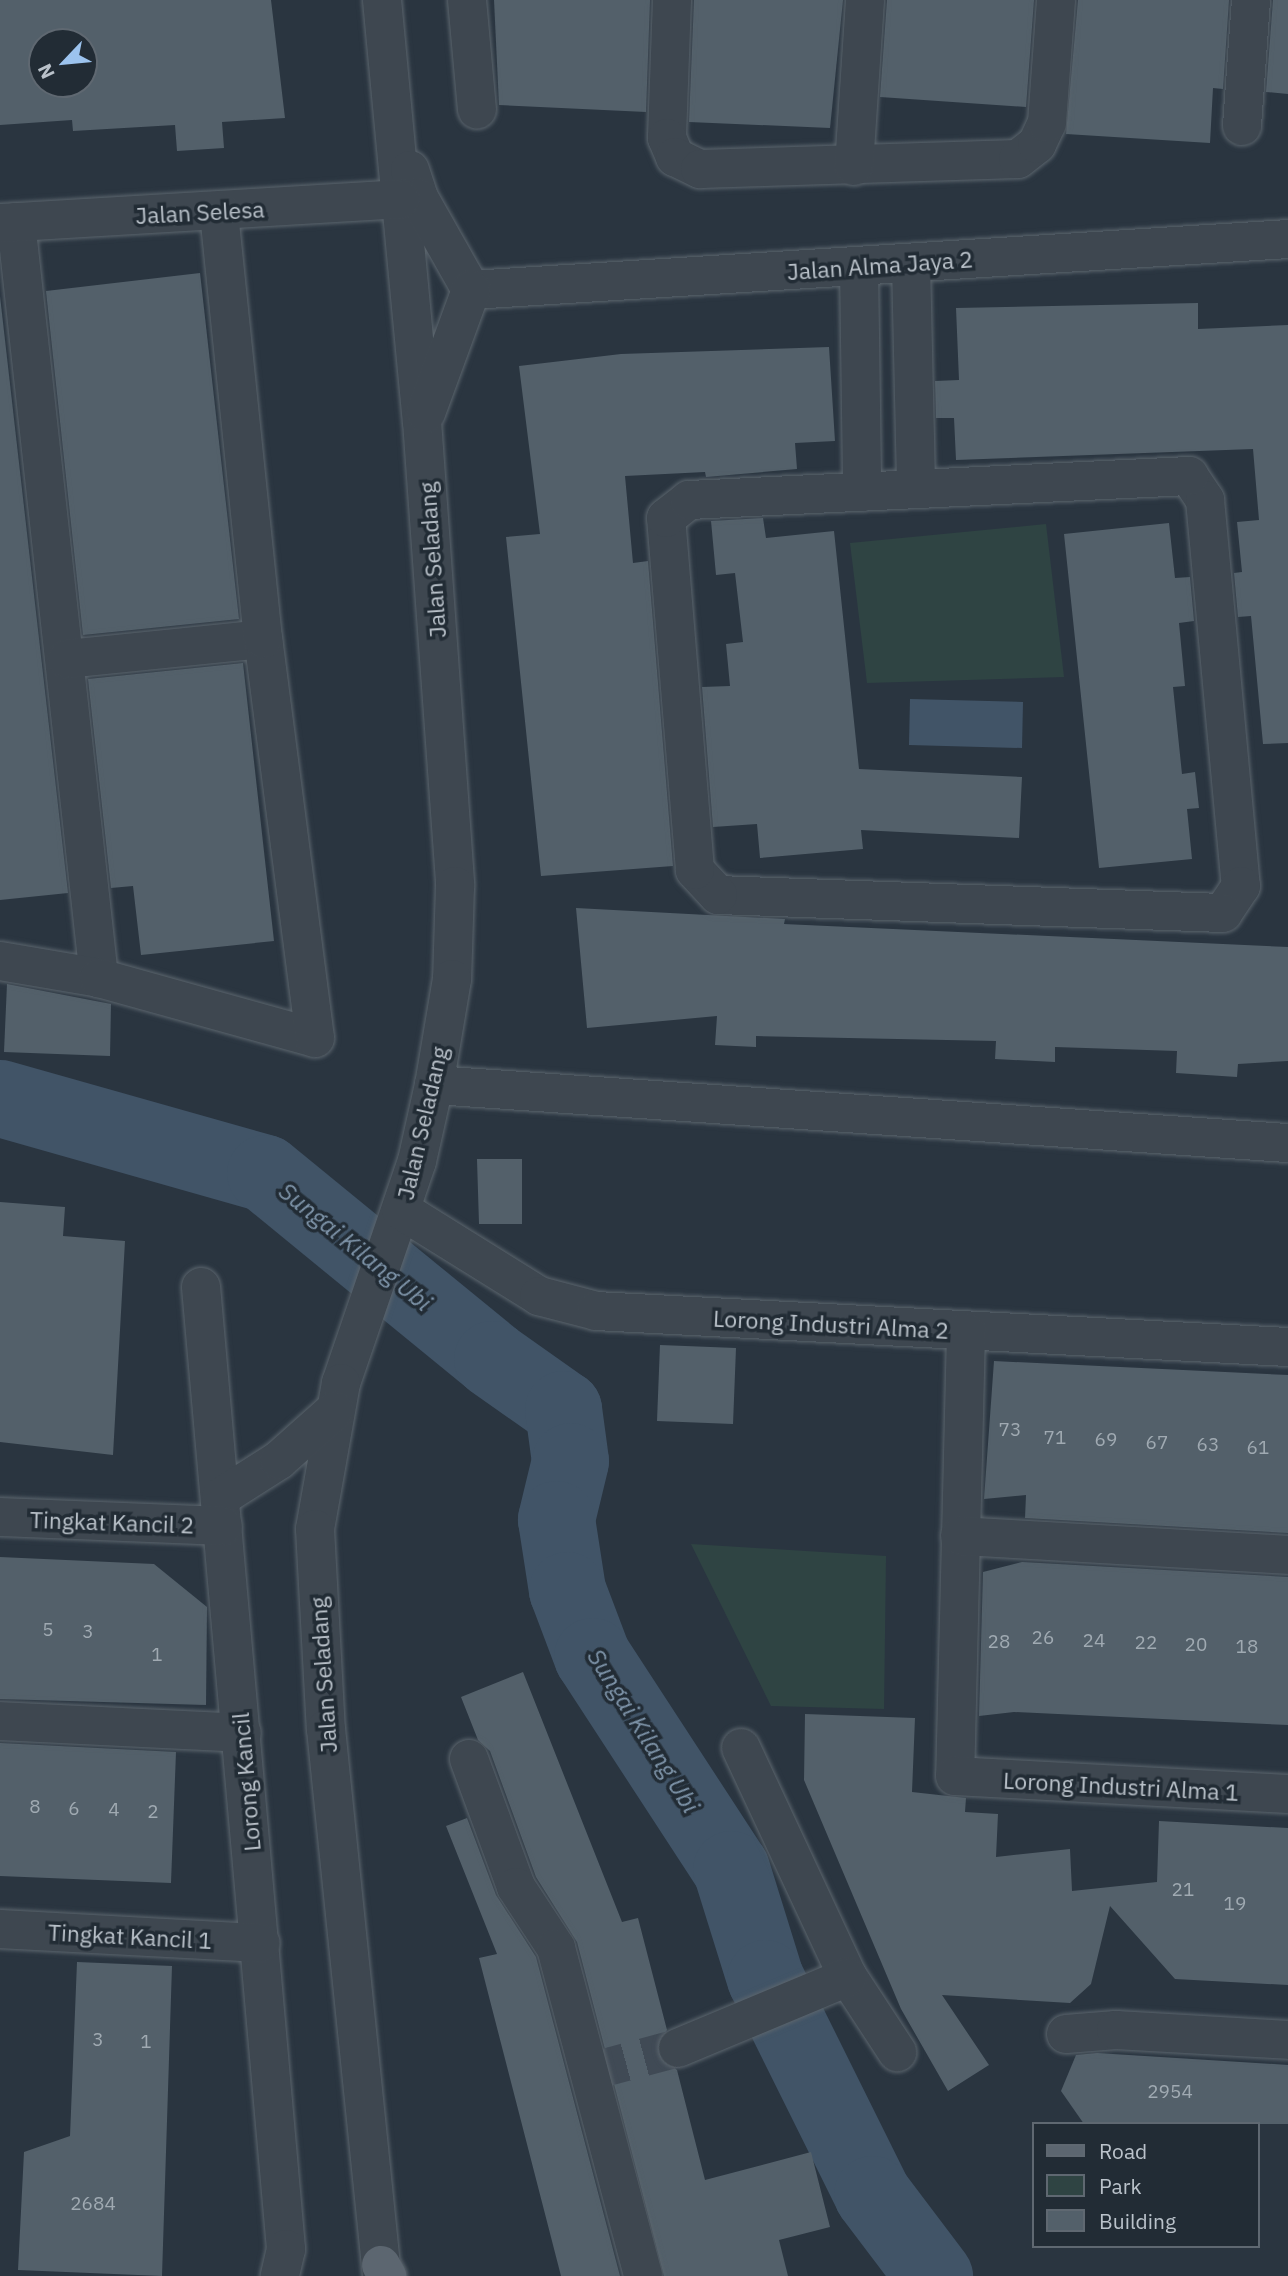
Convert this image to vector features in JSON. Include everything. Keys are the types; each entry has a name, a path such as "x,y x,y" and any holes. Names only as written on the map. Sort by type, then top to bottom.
{"street":[{"name":"Jalan Seladang","path":"382,0 422,421 455,886 452,979 433,1085 395,1225 337,1397 315,1529 319,1635 382,2273"},
{"path":"467,0 477,110"},
{"path":"672,0 667,138 675,157 699,169 1018,159 1037,144 1047,123 1056,0"},
{"path":"854,166 865,0"},
{"path":"1242,126 1251,0"},
{"path":"394,121 419,198 471,290 422,421"},
{"name":"Jalan Selesa","path":"8,223 400,199"},
{"path":"0,961 99,978 316,1038 264,639 219,212"},
{"path":"8,223 68,659 99,978"},
{"name":"Jalan Alma Jaya 2","path":"471,290 1288,239"},
{"path":"911,263 916,489"},
{"path":"859,266 862,492"},
{"path":"1189,476 1205,500 1241,886 1223,913 718,895 695,870 666,518 690,500 862,492 1189,476"},
{"path":"68,659 264,639"},
{"path":"433,1085 1288,1143"},
{"name":"Lorong Industri Alma 2","path":"395,1225 538,1296 596,1311 1288,1347"},
{"name":"Lorong Kancil","path":"201,1287 286,2249 280,2276"},
{"path":"965,1332 960,1536 1288,1555"},
{"path":"222,1511 279,1460 337,1397"},
{"name":"Tingkat Kancil 2","path":"0,1517 222,1511"},
{"name":"Lorong Industri Alma 1","path":"960,1536 955,1776 1288,1794"},
{"path":"0,1721 242,1733"},
{"path":"741,1748 834,1983 897,2052"},
{"path":"469,1759 516,1887 556,1948 643,2276"},
{"name":"Tingkat Kancil 1","path":"0,1930 261,1943"},
{"path":"678,2048 723,2032 834,1983"},
{"path":"1066,2034 1116,2030 1288,2040"}],"green space":[{"path":"1046,524 1064,677 867,683 850,543"},
{"path":"691,1544 886,1556 884,1709 771,1706"}],"water":[{"path":"910,699 1023,702 1022,748 909,745"}],"building":[{"path":"0,0 271,0 285,118 222,122 224,148 177,151 175,125 73,131 72,120 0,125"},
{"path":"494,0 650,0 646,112 499,105"},
{"path":"694,0 843,0 830,128 689,122"},
{"path":"887,0 1034,0 1026,107 880,97"},
{"path":"1078,0 1229,0 1223,89 1213,88 1210,143 1066,134"},
{"path":"1273,0 1288,0 1288,94 1266,92"},
{"path":"200,273 239,619 83,635 46,291"},
{"path":"0,296 68,893 0,900"},
{"path":"1198,303 1198,329 1288,325 1288,743 1263,744 1251,616 1238,617 1234,573 1242,572 1237,522 1259,520 1253,449 956,460 954,418 936,418 935,381 959,380 956,308"},
{"path":"829,347 835,441 795,443 797,469 706,477 705,472 625,476 633,563 648,561 673,866 541,876 506,537 540,534 519,366 621,354"},
{"path":"763,518 766,538 834,531 859,769 1022,777 1019,838 861,830 863,849 760,858 757,824 713,827 702,687 730,686 726,644 743,642 735,573 716,575 711,521"},
{"path":"1169,523 1175,578 1190,577 1194,621 1179,623 1185,686 1173,687 1182,774 1195,772 1199,808 1187,809 1192,859 1099,868 1064,534"},
{"path":"243,663 274,941 141,955 133,886 111,888 88,679"},
{"path":"576,908 785,919 784,924 1288,947 1288,1061 1238,1064 1237,1077 1176,1073 1177,1051 1055,1047 1055,1062 995,1059 996,1041 756,1036 756,1047 715,1045 717,1016 587,1028"},
{"path":"7,984 111,1004 110,1056 4,1052"},
{"path":"477,1159 522,1159 522,1224 479,1224"},
{"path":"0,1202 65,1207 63,1236 125,1241 113,1455 0,1442"},
{"path":"660,1345 736,1348 733,1424 657,1421"},
{"path":"994,1361 1288,1375 1288,1533 1025,1518 1026,1495 984,1499"},
{"path":"0,1557 154,1564 207,1607 206,1705 0,1699"},
{"path":"1022,1562 1288,1577 1288,1725 1014,1712 979,1716 983,1572"},
{"path":"523,1672 622,1922 638,1918 667,2030 656,2045 658,2056 677,2070 705,2180 811,2152 830,2227 779,2240 788,2276 664,2276 577,1942 536,1877 490,1751 478,1740 461,1697"},
{"path":"805,1714 915,1718 912,1792 966,1798 965,1812 998,1814 996,1857 1070,1849 1072,1891 1157,1882 1159,1821 1288,1828 1288,1985 1175,1979 1110,1906 1091,1984 1070,2003 942,1995 989,2065 948,2091 901,2009 804,1780"},
{"path":"0,1743 176,1752 171,1883 0,1876"},
{"path":"467,1818 496,1895 536,1957 620,2276 561,2276 479,1958 497,1954 446,1826"},
{"path":"77,1962 172,1966 162,2276 18,2270 24,2152 70,2136"},
{"path":"1097,2053 1288,2065 1288,2124 1083,2122 1061,2091 1076,2055"}],"waterway":[{"name":"Sungai Kilang Ubi","path":"0,1098 265,1173 492,1359 563,1409 570,1461 556,1519 567,1590 592,1656 731,1869 765,1978 872,2194 934,2276"}],"tunnel":[{"path":"589,2072 678,2048"}]}
